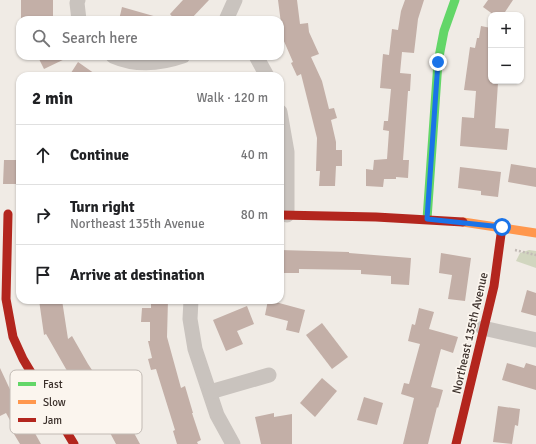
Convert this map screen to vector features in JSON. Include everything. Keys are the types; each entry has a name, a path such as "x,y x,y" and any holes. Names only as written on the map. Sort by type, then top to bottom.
{"street":[{"path":"78,0 79,16"},
{"path":"228,16 235,0"},
{"path":"427,219 438,62 444,31 455,0"},
{"path":"122,60 148,63 171,60"},
{"path":"258,60 265,72"},
{"path":"284,135 287,152 284,215 427,219 502,227 536,233"},
{"path":"16,214 4,213 6,299 13,337 30,370"},
{"name":"Northeast 135th Avenue","path":"456,444 494,286 502,227"},
{"path":"191,304 190,319 195,349 217,415 232,444"},
{"path":"483,328 536,340"},
{"path":"210,392 269,375"},
{"path":"68,434 74,444"}],"path":[{"path":"500,247 536,256"}],"green space":[{"path":"529,250 536,251 536,268 516,261 520,253"}],"building":[{"path":"21,0 53,0 53,16 21,16"},
{"path":"183,0 209,0 194,16 172,16 170,14"},
{"path":"278,0 297,0 300,24 308,23 309,32 319,54 311,57 322,81 329,109 334,108 337,118 331,120 336,142 336,150 342,150 342,166 336,166 335,186 319,186 320,171 316,171 317,138 301,74 297,76 284,41 284,16 280,16"},
{"path":"405,0 424,0 418,19 414,53 402,52 400,73 411,74 410,91 408,91 403,160 409,160 408,178 396,177 396,179 384,179 383,187 366,186 366,169 373,170 374,160 387,159 389,131 383,130 384,121 388,121 391,89 380,88 383,54 389,55 392,29 398,30 401,11"},
{"path":"488,0 513,0 505,12 490,12 483,7"},
{"path":"122,7 154,16 120,16"},
{"path":"481,26 488,27 488,84 498,84 495,128 509,129 507,150 460,146 462,117 474,118 476,91 464,90 470,47 475,48 477,38 479,38"},
{"path":"40,60 63,60 44,69"},
{"path":"78,62 92,72 72,72"},
{"path":"4,160 16,160 16,184 3,184"},
{"path":"511,164 536,168 536,187 508,182"},
{"path":"460,167 501,172 498,197 481,195 481,191 458,188"},
{"path":"284,250 349,252 411,258 409,285 391,284 391,276 361,274 361,270 299,269 299,273 284,273"},
{"path":"441,253 471,258 465,301 448,299 452,275 439,273"},
{"path":"527,290 536,293 536,316 521,312"},
{"path":"40,304 63,304 68,339 72,336 92,370 67,370 46,334 44,335"},
{"path":"151,304 168,304 167,337 181,388 185,386 201,440 197,442 198,444 177,444 173,431 175,430 156,369 151,370 148,359 152,358 148,341 150,341 150,322 141,322 142,308 151,308"},
{"path":"267,304 283,304 305,310 299,333 286,330 288,321 265,315"},
{"path":"247,306 254,324 237,331 243,344 226,351 213,320"},
{"path":"419,308 434,312 429,329 458,337 453,353 441,349 431,387 443,390 438,408 437,407 428,444 403,444 414,398 401,394 404,383 409,384 420,344 408,341 412,324 415,325"},
{"path":"322,323 348,357 332,369 306,335"},
{"path":"507,363 524,368 526,363 536,366 536,390 502,380"},
{"path":"0,368 10,389 10,420 6,413 0,416"},
{"path":"322,378 337,391 315,417 300,403"},
{"path":"364,397 383,403 377,425 357,420"},
{"path":"498,406 520,409 518,426 515,425 512,444 493,442"},
{"path":"274,413 274,417 292,414 292,444 261,444 255,417"},
{"path":"14,434 35,434 41,444 20,444"},
{"path":"111,434 135,434 140,444 116,444"}],"traffic: fast":[{"path":"427,219 438,62 444,31 455,0"}],"traffic: slow":[{"path":"463,222 536,233"}],"traffic: jam":[{"path":"8,214 6,299 13,337 30,370"},
{"path":"284,215 376,217 463,222"},
{"path":"456,444 494,286 502,227"},
{"path":"68,434 74,444"}],"route":[{"path":"438,62 427,219 502,227"}]}
